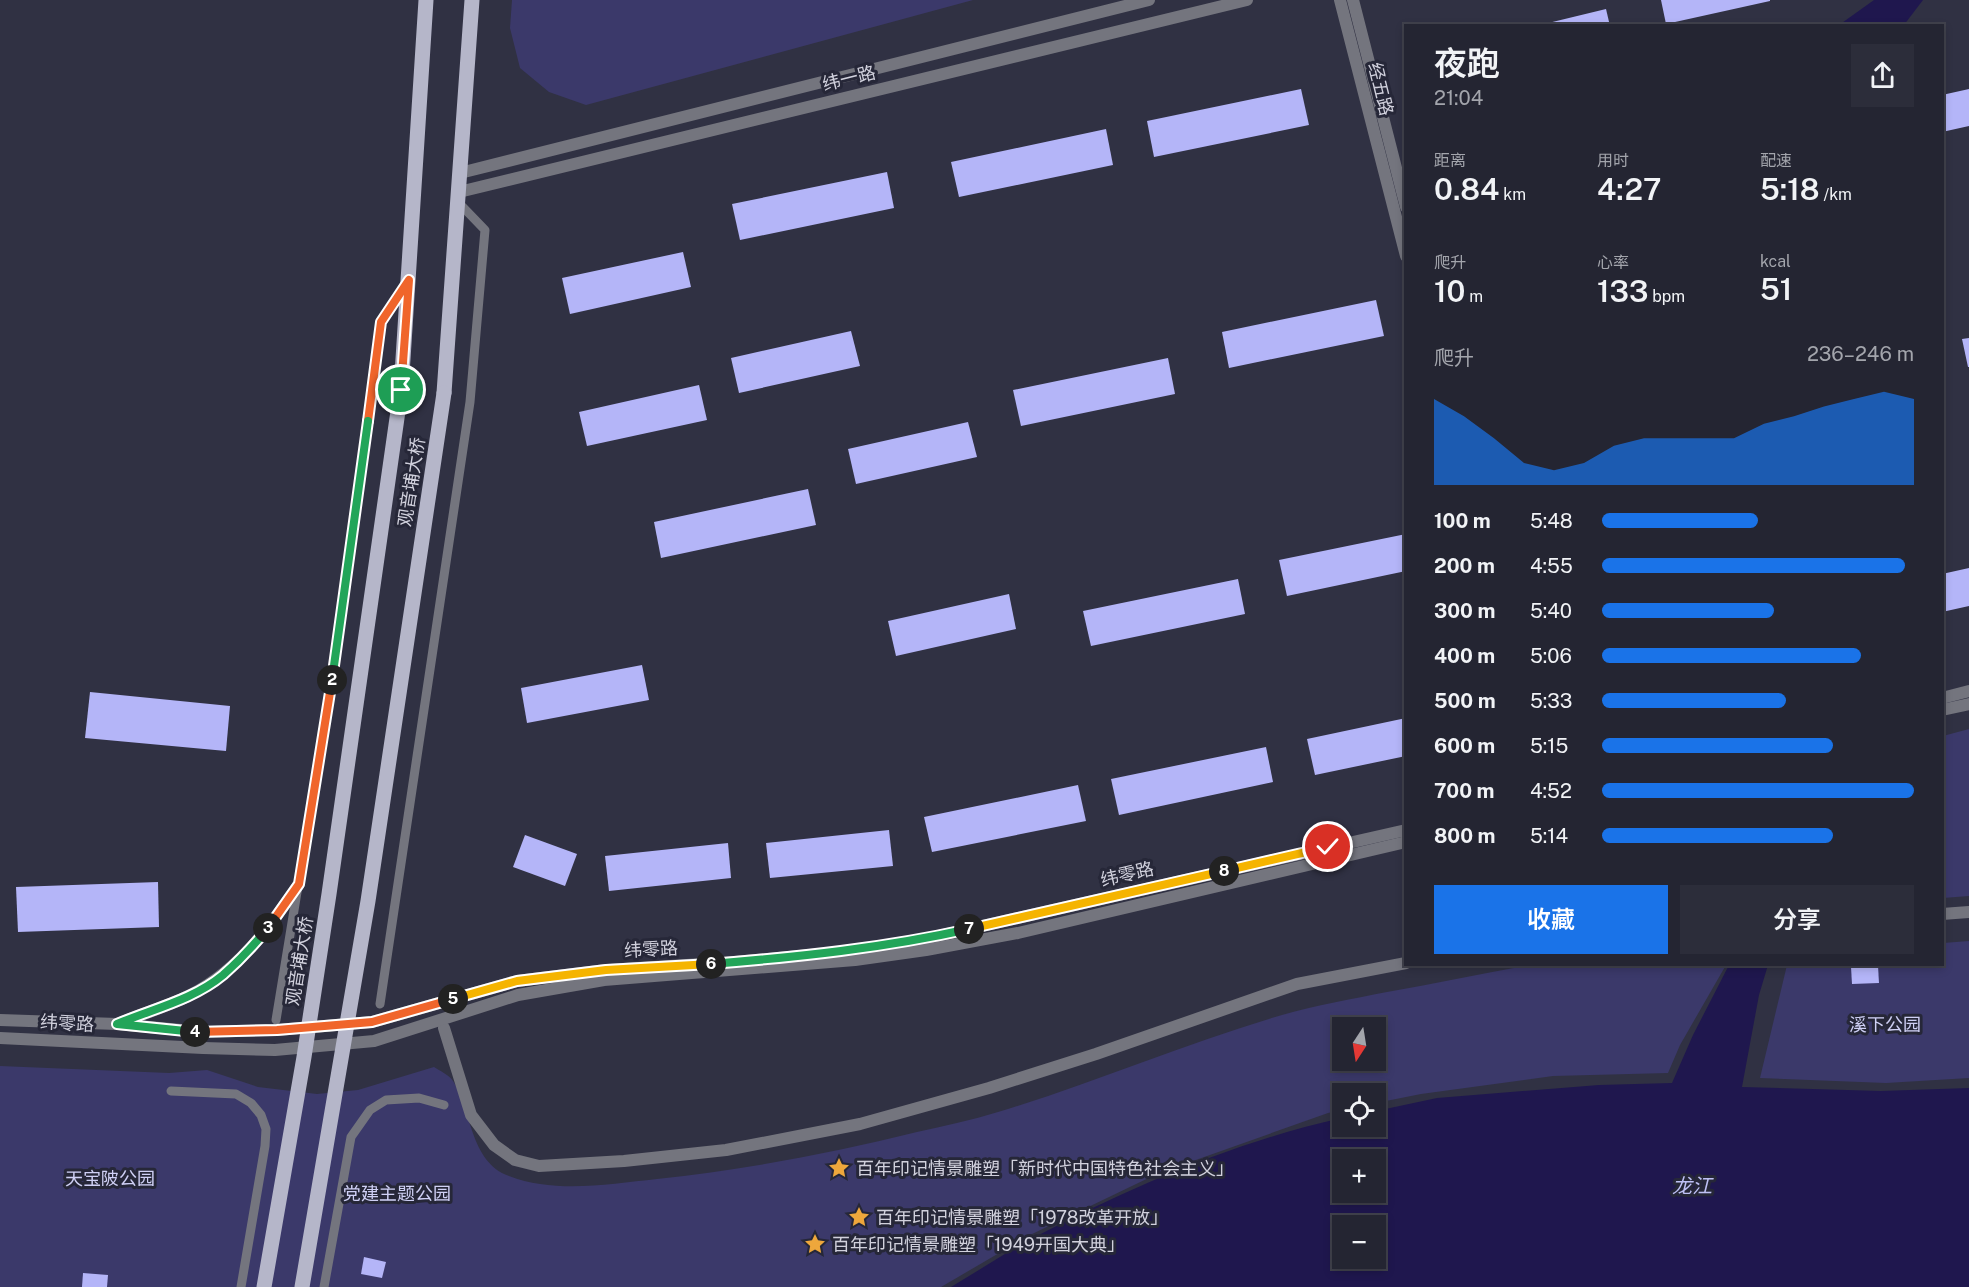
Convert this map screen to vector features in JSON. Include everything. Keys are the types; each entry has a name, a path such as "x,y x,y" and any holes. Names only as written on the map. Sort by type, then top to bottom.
{"main road":[{"name":"观音埔大桥","path":"264,1287 304,1057 329,894 401,390 426,0"},
{"name":"观音埔大桥","path":"302,1287 368,901 444,393 472,0"}],"street":[{"name":"纬一路","path":"460,173 1149,0"},
{"name":"纬一路","path":"459,197 1247,0"},
{"name":"经五路","path":"1340,0 1404,248"},
{"path":"1353,0 1404,199"},
{"path":"1944,697 1969,691"},
{"path":"1944,710 1969,704"},
{"name":"纬零路","path":"0,1020 117,1024 202,1032 277,1030 372,1022 517,981 606,970 735,962 853,951 925,939 1404,830"},
{"name":"纬零路","path":"0,1038 275,1050 374,1041 518,995 604,980 831,962 926,950 1029,930 1404,842"},
{"path":"117,1024 183,999 221,977 247,953 274,921 299,884"},
{"path":"1944,914 1969,912"},
{"path":"444,1029 471,1115 494,1145 515,1161 539,1166 624,1161 726,1150 860,1124 989,1088 1096,1054 1297,984 1404,963"}],"lane":[{"path":"380,1004 470,402 485,230 459,197"},
{"path":"276,1020 333,673 381,322 409,280"},
{"path":"171,1091 236,1094 251,1103 261,1115 266,1129 241,1287"},
{"path":"324,1287 351,1137 370,1110 386,1101 419,1098 444,1105"}],"green space":[{"path":"512,0 973,0 586,105 549,92 520,68 510,28"},
{"path":"1969,729 1969,896 1944,898 1944,736"},
{"name":"溪下公园","path":"1969,941 1969,1078 1886,1083 1760,1078 1787,966 1944,966 1944,943"},
{"name":"党建主题公园","path":"1525,966 1725,966 1680,1045 1668,1073 1553,1076 1386,1101 1386,1083 1332,1083 1332,1112 1159,1173 1030,1235 941,1287 0,1287 0,1066 169,1073 207,1070 258,1087 317,1094 358,1090 434,1067 453,1081 479,1148 496,1169 527,1182 583,1186 755,1166 958,1123 1034,1101 1211,1038 1295,1011"}],"water":[{"path":"1874,0 1923,0 1905,24 1840,24"},
{"name":"龙江","path":"1728,966 1768,966 1759,995 1742,1087 1881,1091 1969,1088 1969,1287 951,1287 1033,1238 1107,1201 1184,1168 1262,1140 1332,1120 1332,1137 1386,1137 1386,1109 1437,1098 1599,1085 1672,1083 1693,1035"}],"building":[{"path":"1661,0 1770,0 1770,1 1666,24"},
{"path":"1606,9 1610,24 1544,24"},
{"path":"1301,89 1309,125 1154,157 1147,121"},
{"path":"1969,89 1969,126 1944,132 1944,95"},
{"path":"1106,129 1113,165 959,197 951,162"},
{"path":"887,172 894,208 740,240 732,204"},
{"path":"683,252 691,287 570,314 562,278"},
{"path":"1376,300 1384,336 1229,368 1222,332"},
{"path":"851,331 860,366 739,393 731,358"},
{"path":"1969,338 1969,367 1968,367 1962,339"},
{"path":"1168,358 1175,394 1021,426 1013,390"},
{"path":"699,385 707,420 587,446 579,412"},
{"path":"968,422 977,457 856,484 848,449"},
{"path":"808,489 816,525 661,558 654,522"},
{"path":"1404,534 1404,571 1287,596 1279,560"},
{"path":"1969,568 1969,606 1944,612 1944,574"},
{"path":"1238,579 1245,614 1091,646 1083,611"},
{"path":"1009,594 1016,629 896,656 888,621"},
{"path":"642,665 649,700 527,723 521,688"},
{"path":"90,692 230,706 226,751 85,738"},
{"path":"1404,718 1404,756 1315,775 1307,739"},
{"path":"1266,747 1273,782 1119,815 1111,779"},
{"path":"1078,785 1086,821 932,852 924,817"},
{"path":"889,830 893,866 770,878 766,843"},
{"path":"525,835 577,854 565,886 513,867"},
{"path":"728,843 731,878 609,891 605,856"},
{"path":"158,882 159,927 18,932 16,887"},
{"path":"1878,966 1879,983 1852,984 1851,967"},
{"path":"364,1257 386,1262 382,1278 361,1274"},
{"path":"83,1273 108,1275 107,1287 82,1287"}],"place":[{"name":"百年印记情景雕塑「新时代中国特色社会主义」","path":"839,1168"},
{"name":"百年印记情景雕塑「1978改革开放」","path":"859,1217"},
{"name":"百年印记情景雕塑「1949开国大典」","path":"815,1244"}],"route":[{"path":"401,390 409,280 381,322 333,673 299,884 274,921 247,953 221,977 183,999 117,1024 202,1032 277,1030 372,1022 517,981 606,970 735,962 853,951 925,939 1328,847"}],"park label":[{"name":"天宝陂公园","path":"110,1178"}]}
